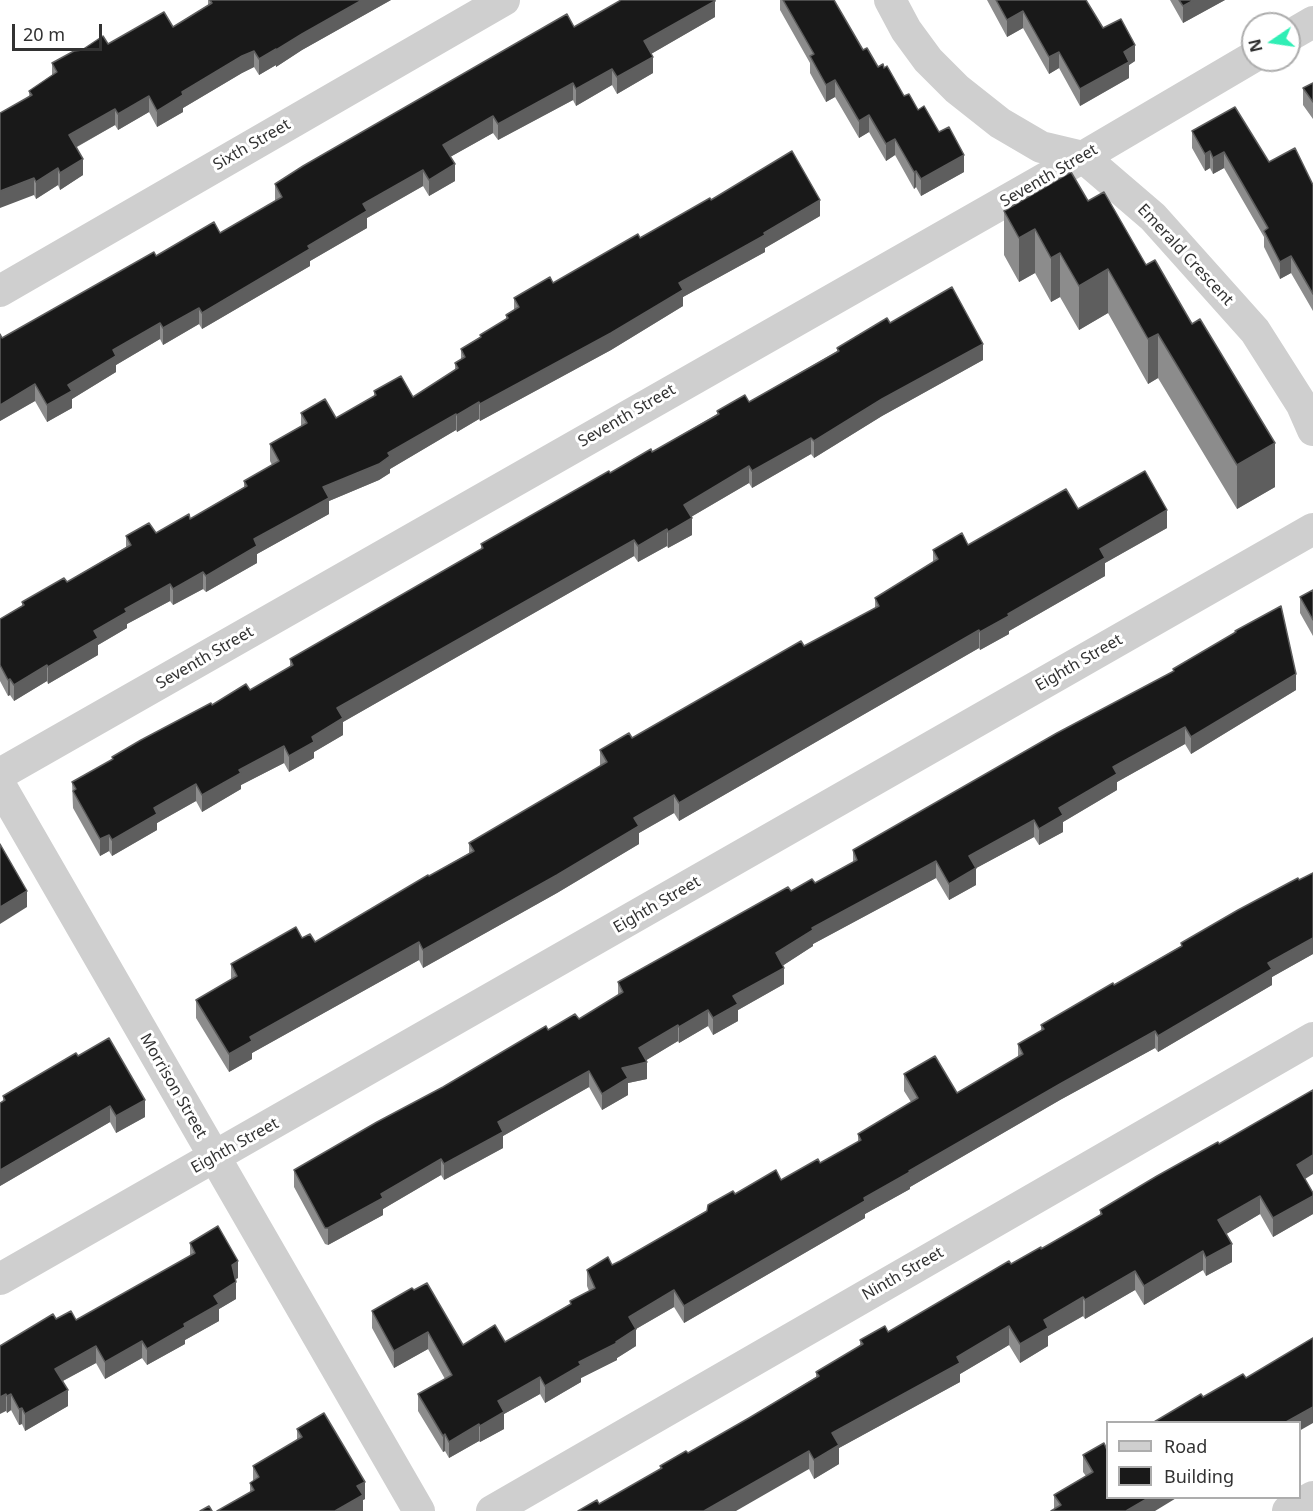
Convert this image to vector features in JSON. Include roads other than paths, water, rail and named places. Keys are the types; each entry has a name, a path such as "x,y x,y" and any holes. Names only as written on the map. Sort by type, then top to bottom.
{"street":[{"name":"Sixth Street","path":"0,291 504,0"},
{"name":"Emerald Crescent","path":"890,0 906,30 928,60 957,88 1000,123 1041,147 1083,157 1153,217 1255,331 1302,405 1313,430"},
{"name":"Seventh Street","path":"0,774 1083,157 1241,64"},
{"name":"Eighth Street","path":"0,1280 1313,529"},
{"name":"Morrison Street","path":"0,785 419,1511"},
{"name":"Ninth Street","path":"492,1511 1313,1038"},
{"path":"1288,1511 1313,1497"}]}
